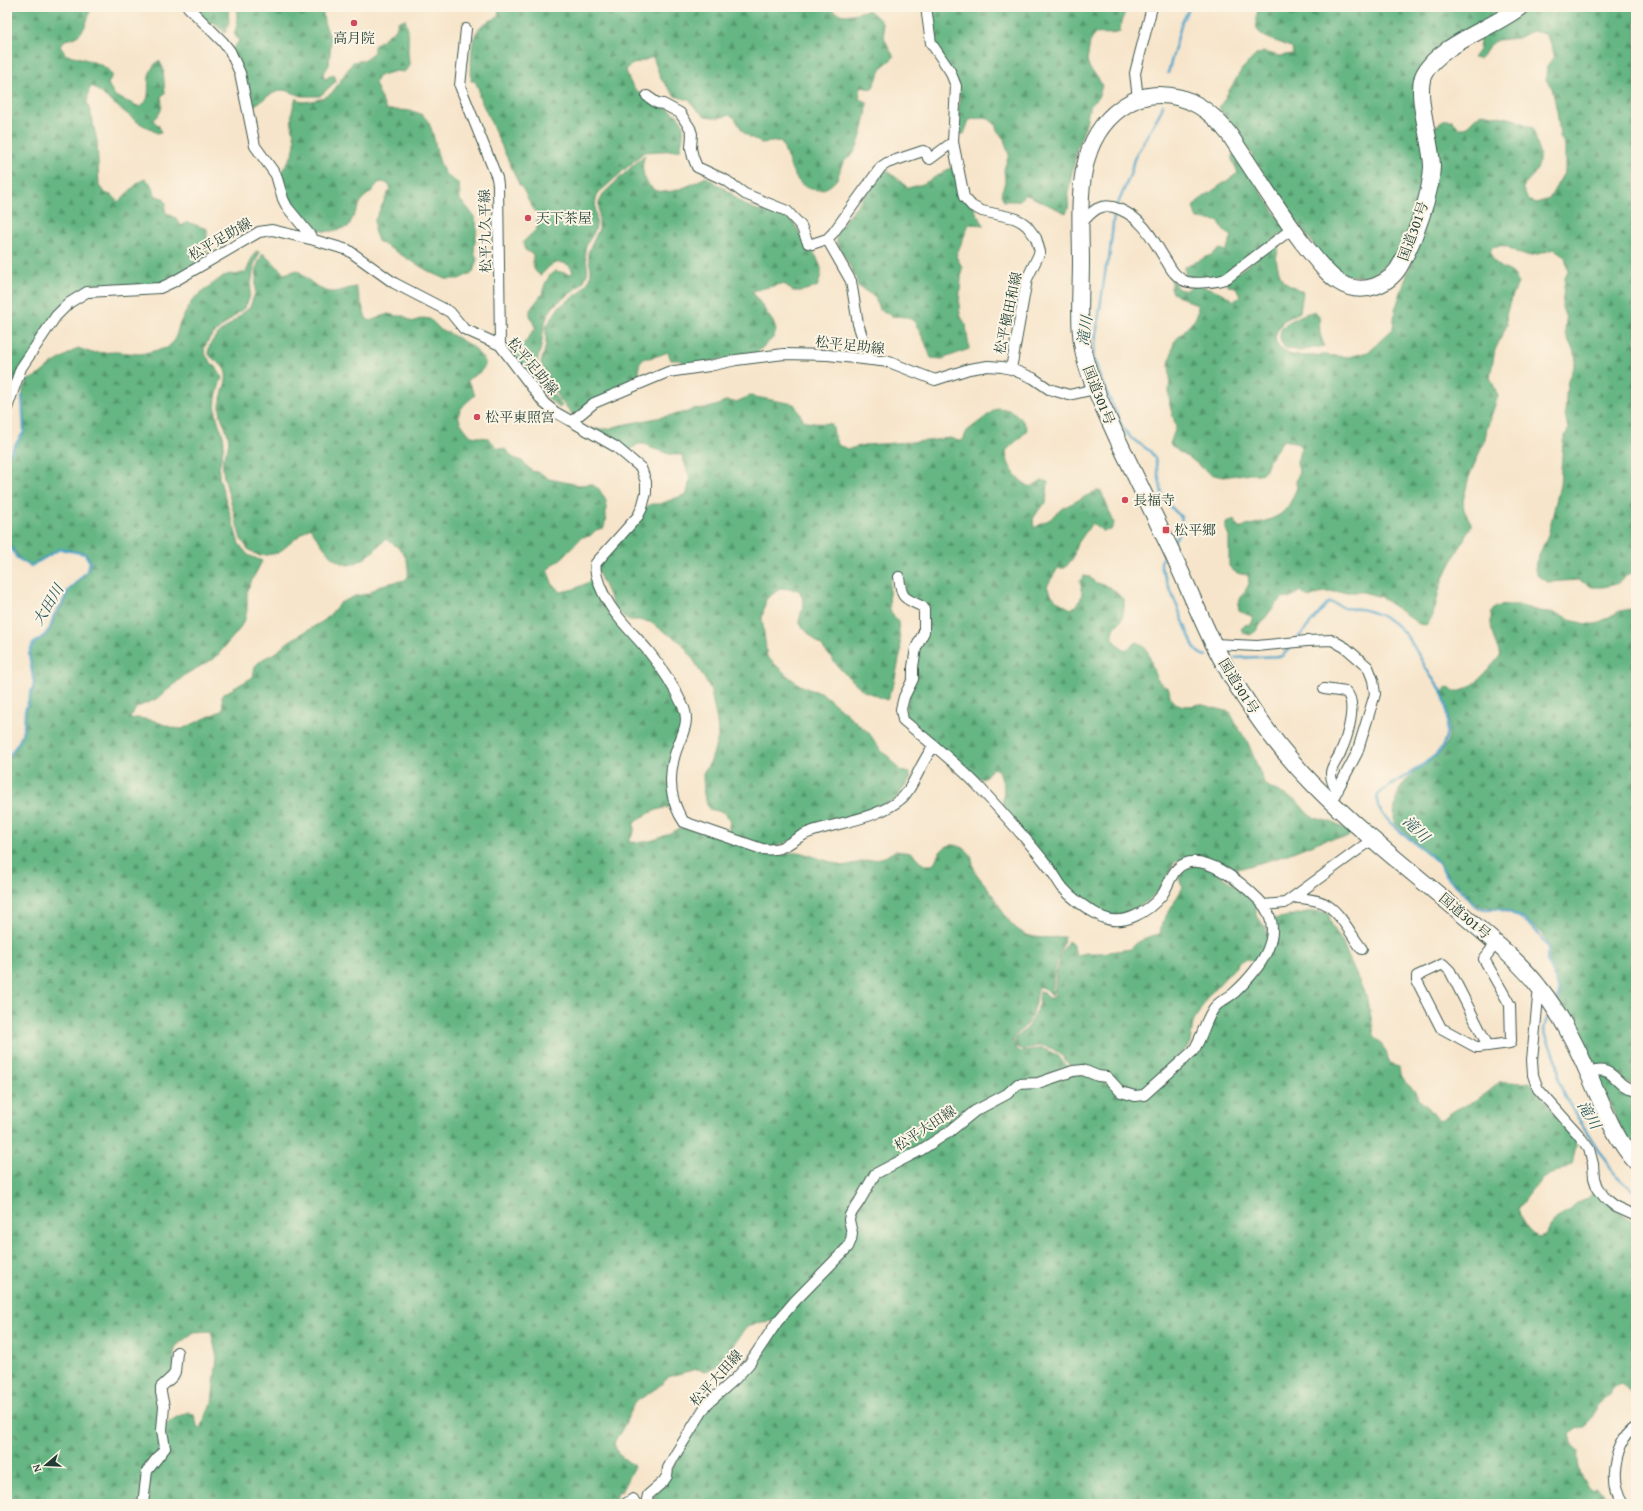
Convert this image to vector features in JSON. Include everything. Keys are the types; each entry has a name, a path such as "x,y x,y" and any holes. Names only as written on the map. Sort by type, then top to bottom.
{"highway":[{"name":"国道301号","path":"1520,7 1446,51 1433,63 1424,75 1422,94 1430,143 1432,168 1430,182 1410,246 1399,269 1392,277 1374,288 1355,289 1340,283 1332,276 1312,254 1292,228 1229,134 1212,114 1193,102 1180,97 1153,95 1138,99 1117,110 1104,123 1097,133 1086,164 1081,199 1082,344 1095,389 1214,644 1239,690 1296,766 1335,796 1373,840 1496,943 1527,972 1558,1014 1576,1046 1611,1125 1636,1162"}],"street":[{"path":"188,7 223,42 236,63 240,73 255,146 276,175 287,207 314,240"},
{"name":"松平槇田和線","path":"926,7 931,43 950,71 956,86 952,142 964,197 967,202 982,211 1003,215 1022,222 1036,238 1040,252 1027,279 1011,369"},
{"path":"1138,99 1135,73 1152,7"},
{"name":"松平九久平線","path":"466,29 460,86 497,178 498,186 500,345"},
{"path":"647,96 657,103 663,104 680,113 690,128 692,134 692,152 697,166 727,181 746,194 787,211 801,226 808,243 815,244 827,239 882,166 887,163 923,152 926,152 930,159 952,142"},
{"path":"1081,224 1089,214 1097,208 1107,205 1117,208 1136,218 1145,228 1177,276 1185,282 1199,283 1225,279 1292,228"},
{"name":"松平足助線","path":"7,408 21,368 29,355 56,316 69,303 80,295 87,292 160,288 259,232 272,230 348,250 394,283 450,312 464,329 500,345 544,403 555,412 572,421 594,403 668,372 709,366 736,360 784,354 828,355 889,362 935,380 970,369 988,366 1011,369 1033,378 1049,389 1069,395 1095,389"},
{"path":"827,239 851,281 858,324 870,360"},
{"path":"572,421 616,447 641,468 644,474 646,482 642,508 638,516 596,563 594,569 602,592 612,611 627,630 649,652 665,674 684,707 687,723 674,757 671,784 672,798 679,816 684,822 762,849 778,849 806,834 880,811 896,802 906,794 926,755 934,746"},
{"path":"899,577 901,592 904,598 923,607 924,610 924,632 916,648 913,679 904,697 901,715 903,720 953,761 978,786 1048,866 1063,888 1083,907 1107,919 1117,921 1135,916 1145,910 1162,895 1176,870 1186,862 1193,861 1214,866 1244,886 1264,905 1285,903 1373,840"},
{"path":"1214,644 1258,646 1332,640 1346,648 1368,667 1373,680 1375,694 1357,753 1335,796"},
{"path":"1324,689 1346,692 1351,699 1351,718 1345,741 1331,772 1335,796"},
{"path":"1294,897 1320,901 1327,904 1340,918 1362,949"},
{"name":"松平大田線","path":"646,1504 648,1495 663,1482 675,1455 707,1404 749,1364 777,1322 795,1301 848,1247 852,1233 849,1218 876,1174 940,1138 975,1111 1007,1094 1018,1084 1038,1083 1080,1070 1098,1076 1107,1077 1121,1092 1135,1096 1144,1095 1193,1051 1198,1044 1216,1006 1233,994 1254,973 1264,958 1270,944 1271,933 1269,918 1264,905"},
{"path":"1488,1046 1450,971 1443,964 1417,976 1417,981 1441,1028 1476,1048 1510,1043 1510,1005 1484,959 1496,943"},
{"path":"1539,987 1532,1060 1533,1075 1538,1088 1589,1149 1596,1183 1605,1198 1616,1207 1636,1216"},
{"path":"1588,1073 1597,1070 1605,1071 1613,1075 1630,1089 1636,1088"},
{"path":"143,1504 147,1471 165,1448 162,1430 164,1406 161,1387 173,1376 177,1366 177,1352"},
{"path":"1620,1504 1613,1490 1612,1483 1614,1469 1620,1444 1628,1431 1636,1425"},
{"path":"625,1504 633,1499 636,1504"}],"green space":[{"path":"7,7 91,7 86,24 81,33 65,40 60,46 66,55 84,59 106,68 112,75 108,84 115,96 140,107 144,104 148,97 150,72 159,60 163,68 165,94 161,96 162,107 160,112 153,120 159,126 161,132 157,133 136,121 92,86 89,90 87,103 97,141 99,186 105,193 113,196 118,202 139,182 145,179 150,183 156,196 163,198 166,203 165,212 176,218 181,226 187,222 207,229 207,258 164,285 116,287 66,301 7,401"},
{"path":"192,7 228,7 229,24 225,33 213,22 209,24"},
{"path":"237,7 322,7 324,22 331,40 329,65 323,74 325,79 334,74 336,81 320,96 302,96 282,90 271,94 252,107 232,49 239,41 234,34 237,25"},
{"path":"499,7 829,7 837,13 844,15 862,11 870,11 882,22 885,40 894,57 883,66 872,89 861,87 859,99 867,102 867,107 859,142 853,154 843,163 836,180 831,185 820,190 809,188 795,176 781,141 761,143 744,133 734,117 729,115 718,118 705,116 697,110 689,100 675,96 661,79 653,57 631,65 626,69 630,81 636,89 653,102 678,116 683,125 682,140 680,150 644,152 599,192 597,196 595,205 596,225 585,250 587,274 582,283 557,303 549,313 537,360 538,371 547,387 562,406 559,408 538,388 514,356 531,333 536,329 530,316 530,310 542,294 550,275 556,271 569,274 573,273 572,269 567,264 557,263 550,266 540,275 537,273 534,266 533,254 525,250 523,242 537,229 537,214 519,184 479,96 479,90 475,81 471,81 471,58 475,35 484,24 498,17"},
{"path":"928,7 1131,7 1130,11 1126,10 1121,22 1120,32 1111,34 1094,34 1090,42 1087,61 1090,69 1097,76 1102,86 1098,98 1091,105 1077,148 1068,191 1068,210 1066,213 1027,195 1024,195 1019,201 1004,201 1001,194 1005,182 1004,169 1009,155 1004,139 997,130 995,124 989,119 980,118 969,120 964,134 960,134 955,131 960,98 936,47"},
{"path":"1259,7 1508,7 1423,64 1426,170 1406,243 1395,254 1392,261 1374,274 1365,277 1342,275 1324,259 1251,157 1253,156 1219,108 1242,69 1256,55 1264,52 1279,56 1293,54 1292,48 1262,35 1258,31 1256,17"},
{"path":"1530,7 1636,7 1636,571 1628,574 1617,584 1603,587 1592,587 1579,580 1547,582 1538,576 1535,570 1536,562 1548,535 1560,485 1563,442 1568,429 1565,414 1566,395 1568,380 1575,363 1576,356 1565,333 1566,319 1562,307 1565,278 1568,272 1565,256 1554,249 1536,255 1524,255 1519,254 1507,247 1498,246 1492,247 1490,253 1494,261 1501,268 1511,272 1518,283 1509,304 1506,316 1507,325 1495,350 1490,377 1498,396 1487,428 1485,439 1469,477 1463,501 1464,510 1471,523 1471,526 1442,580 1433,615 1427,625 1419,624 1381,597 1363,592 1324,592 1309,598 1300,591 1289,599 1284,597 1271,610 1256,631 1250,635 1244,633 1241,629 1253,621 1253,617 1239,611 1238,607 1241,597 1249,584 1248,575 1237,573 1229,566 1229,537 1226,529 1226,523 1234,520 1238,528 1276,517 1285,510 1297,488 1296,482 1299,471 1297,463 1301,446 1294,442 1284,440 1269,460 1266,469 1262,473 1223,477 1210,474 1170,444 1176,427 1170,406 1169,365 1174,342 1195,319 1198,312 1197,305 1173,293 1171,287 1172,278 1179,289 1187,289 1192,285 1209,288 1224,294 1234,301 1240,297 1236,287 1228,286 1228,280 1280,241 1276,259 1283,281 1303,292 1300,312 1283,321 1276,333 1275,340 1279,348 1291,355 1303,356 1324,355 1349,357 1368,352 1393,329 1395,310 1426,218 1433,128 1445,120 1452,120 1459,128 1465,128 1483,113 1513,119 1533,128 1539,152 1539,164 1523,189 1528,200 1536,203 1549,199 1565,171 1565,146 1560,136 1552,88 1546,80 1547,66 1554,56 1552,45 1545,34 1533,31 1517,38 1497,40 1489,46 1479,59 1473,58 1479,50 1480,38"},
{"path":"405,19 408,28 408,67 404,72 396,71 378,76 375,83 386,110 416,112 427,120 444,172 459,184 460,200 474,216 477,227 474,250 477,259 473,272 459,279 446,279 430,272 378,241 374,230 375,220 390,189 390,186 386,183 378,183 371,192 363,198 348,227 332,231 323,231 317,228 306,218 299,216 291,207 280,177 293,153 295,146 292,118 296,98 302,102 312,101 324,98 332,93 353,62 364,60 374,52 374,46 396,29 398,22"},
{"path":"1235,154 1287,230 1227,276 1209,279 1185,277 1185,267 1211,255 1220,249 1226,251 1232,236 1224,231 1218,221 1197,219 1193,207 1198,201 1238,173 1232,159 1232,155"},
{"path":"645,155 643,160 644,176 649,185 655,190 663,192 681,189 706,177 729,192 745,205 760,211 784,214 793,222 808,247 816,256 821,268 821,276 817,287 801,291 792,291 786,285 781,284 752,291 773,322 776,330 774,337 754,355 684,365 681,360 671,360 668,352 643,358 639,365 639,379 635,389 573,415 557,396 541,363 546,345 546,327 559,307 582,291 590,279 591,270 588,253 599,229 599,203 604,193"},
{"path":"954,166 977,214 984,225 969,224 956,256 962,267 959,304 960,315 966,325 969,349 942,359 931,358 925,342 914,321 907,317 892,316 879,309 875,297 858,286 856,277 837,243 836,234 845,220 886,169 908,188 923,184"},
{"path":"256,251 260,252 254,265 249,299 245,307 210,337 204,348 209,360 218,370 222,378 215,405 216,415 223,434 224,443 219,468 219,477 239,544 248,555 262,561 247,590 247,610 245,619 238,631 215,658 186,674 157,699 137,707 129,719 137,718 152,720 173,728 182,729 223,710 222,695 253,677 255,666 263,659 277,652 288,642 325,620 340,603 355,596 368,594 381,585 405,580 408,577 408,564 404,554 386,539 364,559 348,565 338,561 328,553 310,527 278,553 260,556 248,549 241,539 224,477 223,468 223,459 229,444 227,432 220,411 220,402 226,381 226,373 224,368 209,354 209,350 216,336 250,307 255,293 257,266 263,253 284,274 298,270 314,285 324,291 334,292 356,287 366,318 370,321 388,314 404,316 412,322 423,318 430,319 441,330 473,347 485,361 485,366 480,372 467,380 475,395 463,406 459,414 461,424 471,436 488,438 498,448 505,449 514,458 522,461 532,471 540,473 549,479 579,485 591,484 599,489 606,501 604,528 596,530 590,536 582,537 564,556 547,570 553,585 561,592 574,589 587,583 594,576 610,612 648,654 683,709 685,717 685,724 672,766 671,786 675,808 670,807 659,809 638,820 634,823 634,833 628,842 652,841 684,827 715,835 759,850 769,855 799,852 843,866 885,857 895,851 912,853 924,865 933,865 943,849 950,845 954,845 962,847 969,852 976,873 988,888 1007,919 1017,929 1033,937 1065,937 1054,973 1052,996 1041,987 1038,987 1037,997 1031,1017 1013,1041 1016,1049 1023,1052 1043,1049 1051,1052 1071,1070 1038,1082 1018,1083 1002,1096 974,1110 939,1137 875,1173 848,1217 851,1238 846,1248 804,1290 777,1321 761,1322 747,1327 738,1338 731,1352 720,1364 706,1371 697,1369 670,1376 658,1387 634,1403 625,1424 614,1443 618,1454 634,1466 621,1492 619,1491 614,1503 615,1504 144,1504 149,1471 152,1464 166,1450 164,1424 189,1412 194,1415 198,1428 200,1428 212,1403 217,1358 211,1331 194,1332 176,1346 174,1353 174,1371 170,1378 160,1387 158,1392 162,1406 161,1436 163,1449 146,1472 142,1504 7,1504 7,759 11,757 25,728 26,712 35,684 30,654 33,645 46,636 51,629 55,616 63,605 68,591 77,584 90,568 90,560 86,553 69,550 57,551 31,565 25,563 18,557 7,539 7,458 25,432 23,389 27,381 78,348 92,353 116,352 140,354 167,348 175,340 179,325 193,299 222,277 230,274 236,275 246,272"},
{"path":"1315,311 1319,316 1320,334 1324,346 1300,351 1285,348 1280,334 1287,323"},
{"path":"750,396 794,404 802,418 808,422 832,424 837,445 849,449 864,445 950,438 958,441 963,440 967,431 997,408 1011,411 1019,417 1027,430 1006,451 1006,456 1010,467 1021,481 1031,487 1042,480 1048,482 1046,503 1040,508 1033,519 1034,528 1052,518 1061,509 1096,491 1101,491 1114,523 1111,530 1103,531 1092,523 1076,546 1073,558 1065,568 1058,568 1047,586 1053,597 1071,609 1078,604 1080,600 1082,590 1080,581 1084,576 1090,577 1094,582 1110,587 1124,600 1123,616 1117,626 1113,629 1113,639 1125,651 1137,642 1145,648 1157,679 1169,689 1170,698 1177,704 1192,706 1199,704 1230,712 1248,743 1265,785 1297,801 1307,813 1315,818 1331,822 1349,831 1349,836 1346,838 1326,839 1277,858 1242,868 1223,870 1196,860 1176,861 1162,885 1150,899 1131,911 1110,917 1073,895 1002,809 1004,787 999,771 993,768 983,779 976,777 904,719 926,610 906,596 901,576 893,577 890,581 890,611 898,622 901,651 894,683 887,700 864,691 842,671 824,649 803,628 799,621 804,602 799,590 781,588 766,599 762,618 767,657 798,684 821,692 869,733 882,752 889,757 901,771 909,773 911,778 895,800 772,848 728,835 730,819 723,812 709,809 704,795 703,773 711,761 718,737 717,721 710,688 682,643 650,622 628,620 615,609 596,567 645,508 651,504 660,504 687,494 690,479 682,455 669,454 651,448 645,444 638,444 627,453 591,429 608,429 621,425 688,412 693,409 708,408 725,401 736,402"},
{"path":"1518,605 1539,611 1550,612 1586,624 1596,624 1620,611 1636,608 1636,1086 1594,1069 1557,1002 1561,999 1560,993 1550,969 1549,957 1551,952 1543,934 1527,920 1507,910 1478,905 1470,899 1462,888 1449,879 1440,863 1394,823 1394,812 1398,794 1405,781 1439,754 1447,741 1449,727 1443,692 1447,687 1455,691 1461,691 1468,688 1486,672 1501,655 1494,639 1491,626 1491,614 1498,606"},
{"path":"1195,865 1214,870 1256,902 1256,914 1266,929 1268,942 1260,959 1253,962 1247,959 1241,961 1208,996 1193,1023 1190,1043 1185,1050 1178,1055 1172,1068 1143,1093 1123,1090 1108,1077 1073,1069 1063,1057 1053,1049 1044,1046 1037,1046 1025,1050 1016,1047 1016,1038 1026,1029 1038,1009 1040,990 1048,998 1054,998 1056,974 1062,952 1068,941 1072,944 1077,955 1131,949 1144,939 1160,934 1162,923 1183,887 1179,879 1181,874 1185,870"},
{"path":"1315,911 1328,913 1332,926 1341,940 1368,1000 1374,1035 1386,1051 1389,1064 1399,1067 1400,1073 1406,1083 1415,1091 1418,1099 1428,1107 1439,1121 1455,1110 1484,1095 1499,1082 1530,1082 1575,1136 1576,1147 1572,1164 1544,1177 1538,1185 1532,1189 1518,1208 1528,1229 1539,1238 1546,1236 1551,1226 1560,1217 1577,1202 1588,1198 1595,1191 1624,1216 1636,1222 1636,1399 1621,1384 1613,1387 1610,1395 1602,1399 1585,1427 1578,1428 1569,1434 1571,1443 1577,1452 1578,1467 1584,1483 1591,1490 1596,1488 1602,1493 1605,1500 1604,1504 648,1504 671,1470 709,1405 778,1322 842,1256 850,1222 876,1175 1016,1087 1074,1072 1096,1077 1135,1098 1191,1058 1214,1012 1261,967 1271,919"},
{"path":"1601,1072 1636,1090 1636,1149 1622,1132 1596,1073"}],"waterway":[{"name":"滝川","path":"1168,73 1182,22 1190,7"},
{"name":"滝川","path":"1117,206 1130,175 1134,159 1163,105"},
{"name":"滝川","path":"1115,211 1109,260 1106,267 1093,356 1100,377 1123,428 1131,438 1150,451 1155,458 1162,494 1165,501 1181,517 1183,527 1174,541"},
{"name":"大田川","path":"7,457 24,432 22,396"},
{"name":"大田川","path":"7,541 17,558 31,566 60,549 85,554 90,562 87,571 68,591 62,604 54,615 50,628 45,635 33,644 29,654 34,684 25,711 24,727 20,740 7,757"},
{"name":"滝川","path":"1163,558 1161,567 1193,645 1199,653 1207,656"},
{"name":"滝川","path":"1297,639 1328,603 1335,603 1344,608 1369,611 1388,619 1401,630 1415,648 1430,675 1441,690 1444,698 1447,711 1446,737 1440,750 1433,757 1378,795 1378,807 1393,825 1426,851 1441,866 1448,878 1478,907 1499,909 1518,916 1535,930 1549,950 1547,956 1548,963 1558,988 1559,995 1557,1001"},
{"name":"滝川","path":"1234,658 1282,656 1292,646"},
{"name":"滝川","path":"1551,1013 1546,1021 1544,1030 1558,1066 1559,1081 1564,1096 1610,1168 1636,1193"}],"place":[{"name":"高月院","path":"354,23"},
{"name":"天下茶屋","path":"528,218"},
{"name":"松平東照宮","path":"477,417"},
{"name":"長福寺","path":"1125,500"},
{"name":"松平郷","path":"1166,530"}]}
